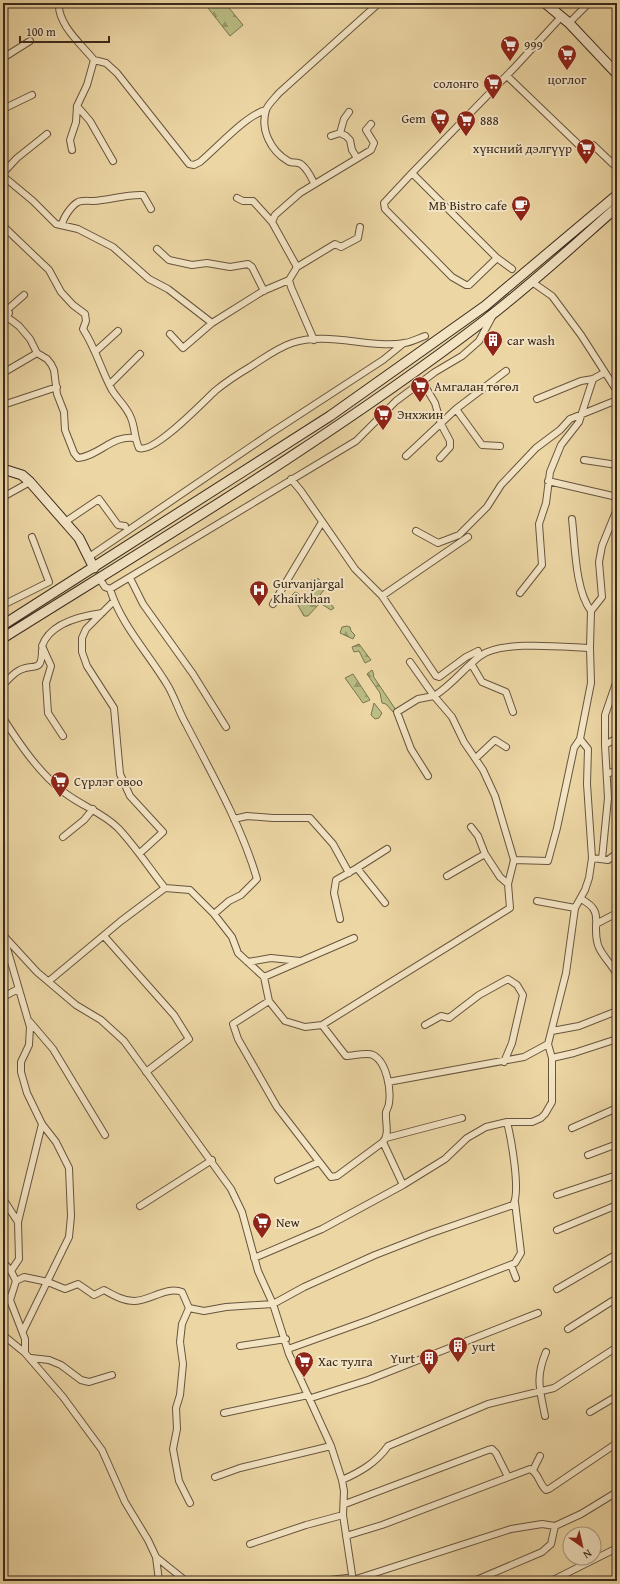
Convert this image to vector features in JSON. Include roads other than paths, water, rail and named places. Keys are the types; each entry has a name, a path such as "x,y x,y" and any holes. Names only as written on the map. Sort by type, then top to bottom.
{"main road":[{"path":"545,3 562,16 617,74"},
{"path":"3,625 330,416 457,327 515,281 617,195"},
{"path":"3,638 336,428 494,313 532,282 617,207"},
{"path":"3,469 22,475 30,482 79,538 94,568"}],"street":[{"path":"59,3 58,10 64,22 94,60 106,63 117,73 188,164 194,165 200,162 249,119 258,112 266,110"},
{"path":"314,183 300,163 290,163 285,160 267,140 265,131 266,110 279,93 379,3"},
{"path":"569,23 589,3"},
{"path":"497,258 469,285 452,277 385,209 384,203 507,76 562,16"},
{"path":"3,58 30,41"},
{"path":"72,150 70,140 76,122 77,106 87,85 94,60"},
{"path":"507,76 581,147 594,145 613,164"},
{"path":"3,109 32,95"},
{"path":"77,106 90,121 113,161"},
{"path":"340,133 344,120 349,112"},
{"path":"272,222 275,215 300,193 370,150 374,143 366,130 371,124"},
{"path":"331,136 340,133 346,136 350,140 352,150 357,158"},
{"path":"47,134 17,158 3,174 33,200 56,224 78,229 113,247 150,279 168,289 212,323"},
{"path":"412,173 497,258 512,269"},
{"path":"62,225 66,216 74,205 82,201 109,200 135,195 143,196 151,209"},
{"path":"237,198 253,201 272,222 297,267"},
{"path":"3,226 49,270 61,292 73,305 85,314 86,321 83,329 93,344 118,399 128,410 132,421 134,438 139,448 142,449 148,447 178,427 216,390 238,374 293,342 331,339 359,342 404,343 425,336"},
{"path":"170,334 183,348 212,323 264,291 289,280 297,267 335,244 341,247 358,238 360,227"},
{"path":"157,249 169,260 192,265 207,263 230,268 248,264 252,267 264,291"},
{"path":"289,280 314,340"},
{"path":"532,282 552,296 581,335 604,373 617,391"},
{"path":"24,295 8,309 9,313 5,318 19,326 30,339 37,353 47,359 51,364 57,387 57,394 64,412 65,430 74,453 78,458 85,457 120,438 127,436 134,438"},
{"path":"110,589 356,440 396,401 422,381 462,356 479,341 494,313"},
{"path":"96,351 118,331"},
{"path":"89,557 271,433 383,360 404,343"},
{"path":"3,373 37,353"},
{"path":"110,384 140,354"},
{"path":"406,456 424,437 441,424 456,409 506,371"},
{"path":"537,399 604,373"},
{"path":"520,593 542,565 539,524 546,502 550,472 558,451 575,429 582,413 593,378"},
{"path":"422,381 435,403 441,424 451,444 440,458"},
{"path":"3,405 57,387"},
{"path":"416,531 438,543 459,535 487,507 501,485 536,448 560,430 570,419 617,400"},
{"path":"456,409 482,445 500,446"},
{"path":"584,460 617,465"},
{"path":"291,479 355,569 382,596 436,676 439,677 466,657 478,651"},
{"path":"548,481 617,497"},
{"path":"3,497 30,482"},
{"path":"64,522 99,499 118,525 125,526"},
{"path":"514,860 548,861 557,828 574,748 580,739 592,683 590,648 591,611 602,597 599,562 602,546 617,509"},
{"path":"572,519 578,576 586,605 591,611"},
{"path":"273,604 322,522"},
{"path":"3,605 49,582 32,537"},
{"path":"382,596 468,537"},
{"path":"99,578 105,587 110,589 114,601 137,641 168,687 234,819 257,879 241,895 229,900 214,914"},
{"path":"130,578 143,604 193,674 226,727"},
{"path":"114,601 86,629 82,638 82,652 87,666 114,708 120,774 130,796 163,832 140,853"},
{"path":"3,685 18,670 33,668 39,664 42,659 42,646 45,637 64,623 87,615 102,613"},
{"path":"42,646 50,666 46,683 48,713 63,736"},
{"path":"428,776 411,749 397,718 397,712 418,699 434,696 443,690 472,665 481,655 506,647 549,646 590,648"},
{"path":"49,981 165,888 190,890 214,914 232,937 238,953 264,977 269,1001 285,1021 305,1027 322,1025 510,908 508,884 514,860 495,796 476,758 464,742 452,717 434,696 410,662"},
{"path":"472,665 482,682 506,692 513,712"},
{"path":"602,859 608,798 605,715 617,680"},
{"path":"3,718 21,745 50,779 65,793 113,824 140,853 165,888"},
{"path":"605,745 617,738"},
{"path":"254,1258 322,1229 403,1185 445,1158 467,1138 486,1127 507,1122 532,1122 541,1118 548,1109 552,1102 552,1058 548,1044 566,973 575,908 581,899 589,878 592,858 587,784 588,749 580,739"},
{"path":"476,758 495,740 506,747"},
{"path":"608,774 617,770"},
{"path":"63,837 84,820 92,810"},
{"path":"234,819 247,816 310,818 333,844 348,873"},
{"path":"471,827 478,836 485,854 500,877 508,884"},
{"path":"340,920 334,893 336,880 387,849"},
{"path":"592,858 608,860 617,853"},
{"path":"447,876 485,854"},
{"path":"357,868 385,903"},
{"path":"581,899 593,907 597,918 594,928 598,946 615,967 617,974"},
{"path":"537,901 575,908"},
{"path":"596,924 617,913"},
{"path":"3,935 29,964 76,1005 113,1030 124,1041 229,1185 242,1212 254,1258 273,1304 286,1339 288,1349 331,1446 342,1480 345,1504 343,1516 353,1581"},
{"path":"3,935 28,1021 30,1037 29,1045 21,1062 21,1072 27,1093 42,1124 56,1142 70,1168 71,1216 69,1237 48,1282 22,1331"},
{"path":"104,936 174,1015 190,1039 146,1072"},
{"path":"264,977 354,938"},
{"path":"248,962 270,958 301,961"},
{"path":"425,1025 441,1016 449,1018 479,995 508,979 517,985 523,995 512,1043 504,1062"},
{"path":"3,997 18,989"},
{"path":"269,1001 234,1024 238,1039 277,1107 331,1177 335,1178 385,1140 462,1118"},
{"path":"552,1031 579,1026 617,1011"},
{"path":"28,1021 53,1049 105,1135"},
{"path":"322,1025 346,1056 372,1054 380,1060 385,1069 388,1082 389,1103 386,1112 385,1140 403,1185"},
{"path":"552,1058 617,1039"},
{"path":"388,1082 504,1062 524,1057 548,1044"},
{"path":"572,1128 617,1108"},
{"path":"288,1349 369,1320 515,1263 521,1253 515,1202 514,1154 507,1122"},
{"path":"11,1271 20,1259 18,1222 42,1124"},
{"path":"588,1155 617,1144"},
{"path":"140,1206 212,1160"},
{"path":"278,1180 319,1162"},
{"path":"557,1195 617,1175"},
{"path":"3,1199 18,1222"},
{"path":"189,1308 204,1311 226,1307 273,1304 304,1287 375,1255 429,1234 513,1205 515,1202"},
{"path":"557,1230 617,1205"},
{"path":"557,1289 617,1254"},
{"path":"3,1262 11,1271 16,1281 10,1300"},
{"path":"512,1265 516,1278"},
{"path":"16,1281 24,1277 48,1282 65,1289 78,1284 94,1295 104,1290 121,1298 134,1301 175,1289 182,1292 189,1308 182,1324 180,1342 183,1364 180,1395 176,1408 177,1429 173,1449 179,1481 190,1503"},
{"path":"3,1293 10,1300 25,1339 25,1353"},
{"path":"568,1329 617,1298"},
{"path":"224,1413 309,1397 368,1380 538,1313"},
{"path":"3,1335 30,1358 63,1397 102,1450 125,1502 145,1534 156,1557 159,1581"},
{"path":"240,1346 286,1339"},
{"path":"342,1480 363,1471 382,1455 388,1446 488,1404 540,1392 565,1382 617,1347"},
{"path":"545,1416 540,1392 539,1367 546,1352"},
{"path":"30,1358 48,1360 61,1365 82,1380 89,1382 112,1375"},
{"path":"590,1412 617,1396"},
{"path":"533,1470 543,1488 546,1490 617,1443"},
{"path":"215,1477 240,1468 331,1446"},
{"path":"345,1504 488,1450 492,1450 496,1453 508,1477"},
{"path":"533,1470 540,1456"},
{"path":"346,1536 382,1526 508,1477 530,1469 533,1470"},
{"path":"321,1581 347,1578 353,1581 512,1529 542,1524 555,1526 580,1514 617,1492"},
{"path":"250,1544 306,1525 343,1516"},
{"path":"474,1581 542,1552 551,1544 555,1526"},
{"path":"551,1581 617,1548"},
{"path":"156,1557 186,1581"}],"place":[{"name":"999","path":"510,62"},
{"name":"цоглог","path":"567,71"},
{"name":"солонго","path":"493,100"},
{"name":"Gem","path":"440,135"},
{"name":"888","path":"466,137"},
{"name":"хүнсний дэлгүүр","path":"586,165"},
{"name":"MB Bistro cafe","path":"521,222"},
{"name":"car wash","path":"493,357"},
{"name":"Амгалан төгөл","path":"420,403"},
{"name":"Энхжин","path":"383,431"},
{"name":"Gurvanjargal Khairkhan","path":"259,607"},
{"name":"Сүрлэг овоо","path":"60,798"},
{"name":"New","path":"262,1239"},
{"name":"yurt","path":"458,1363"},
{"name":"Yurt","path":"429,1375"},
{"name":"Хас тулга","path":"304,1378"}]}
